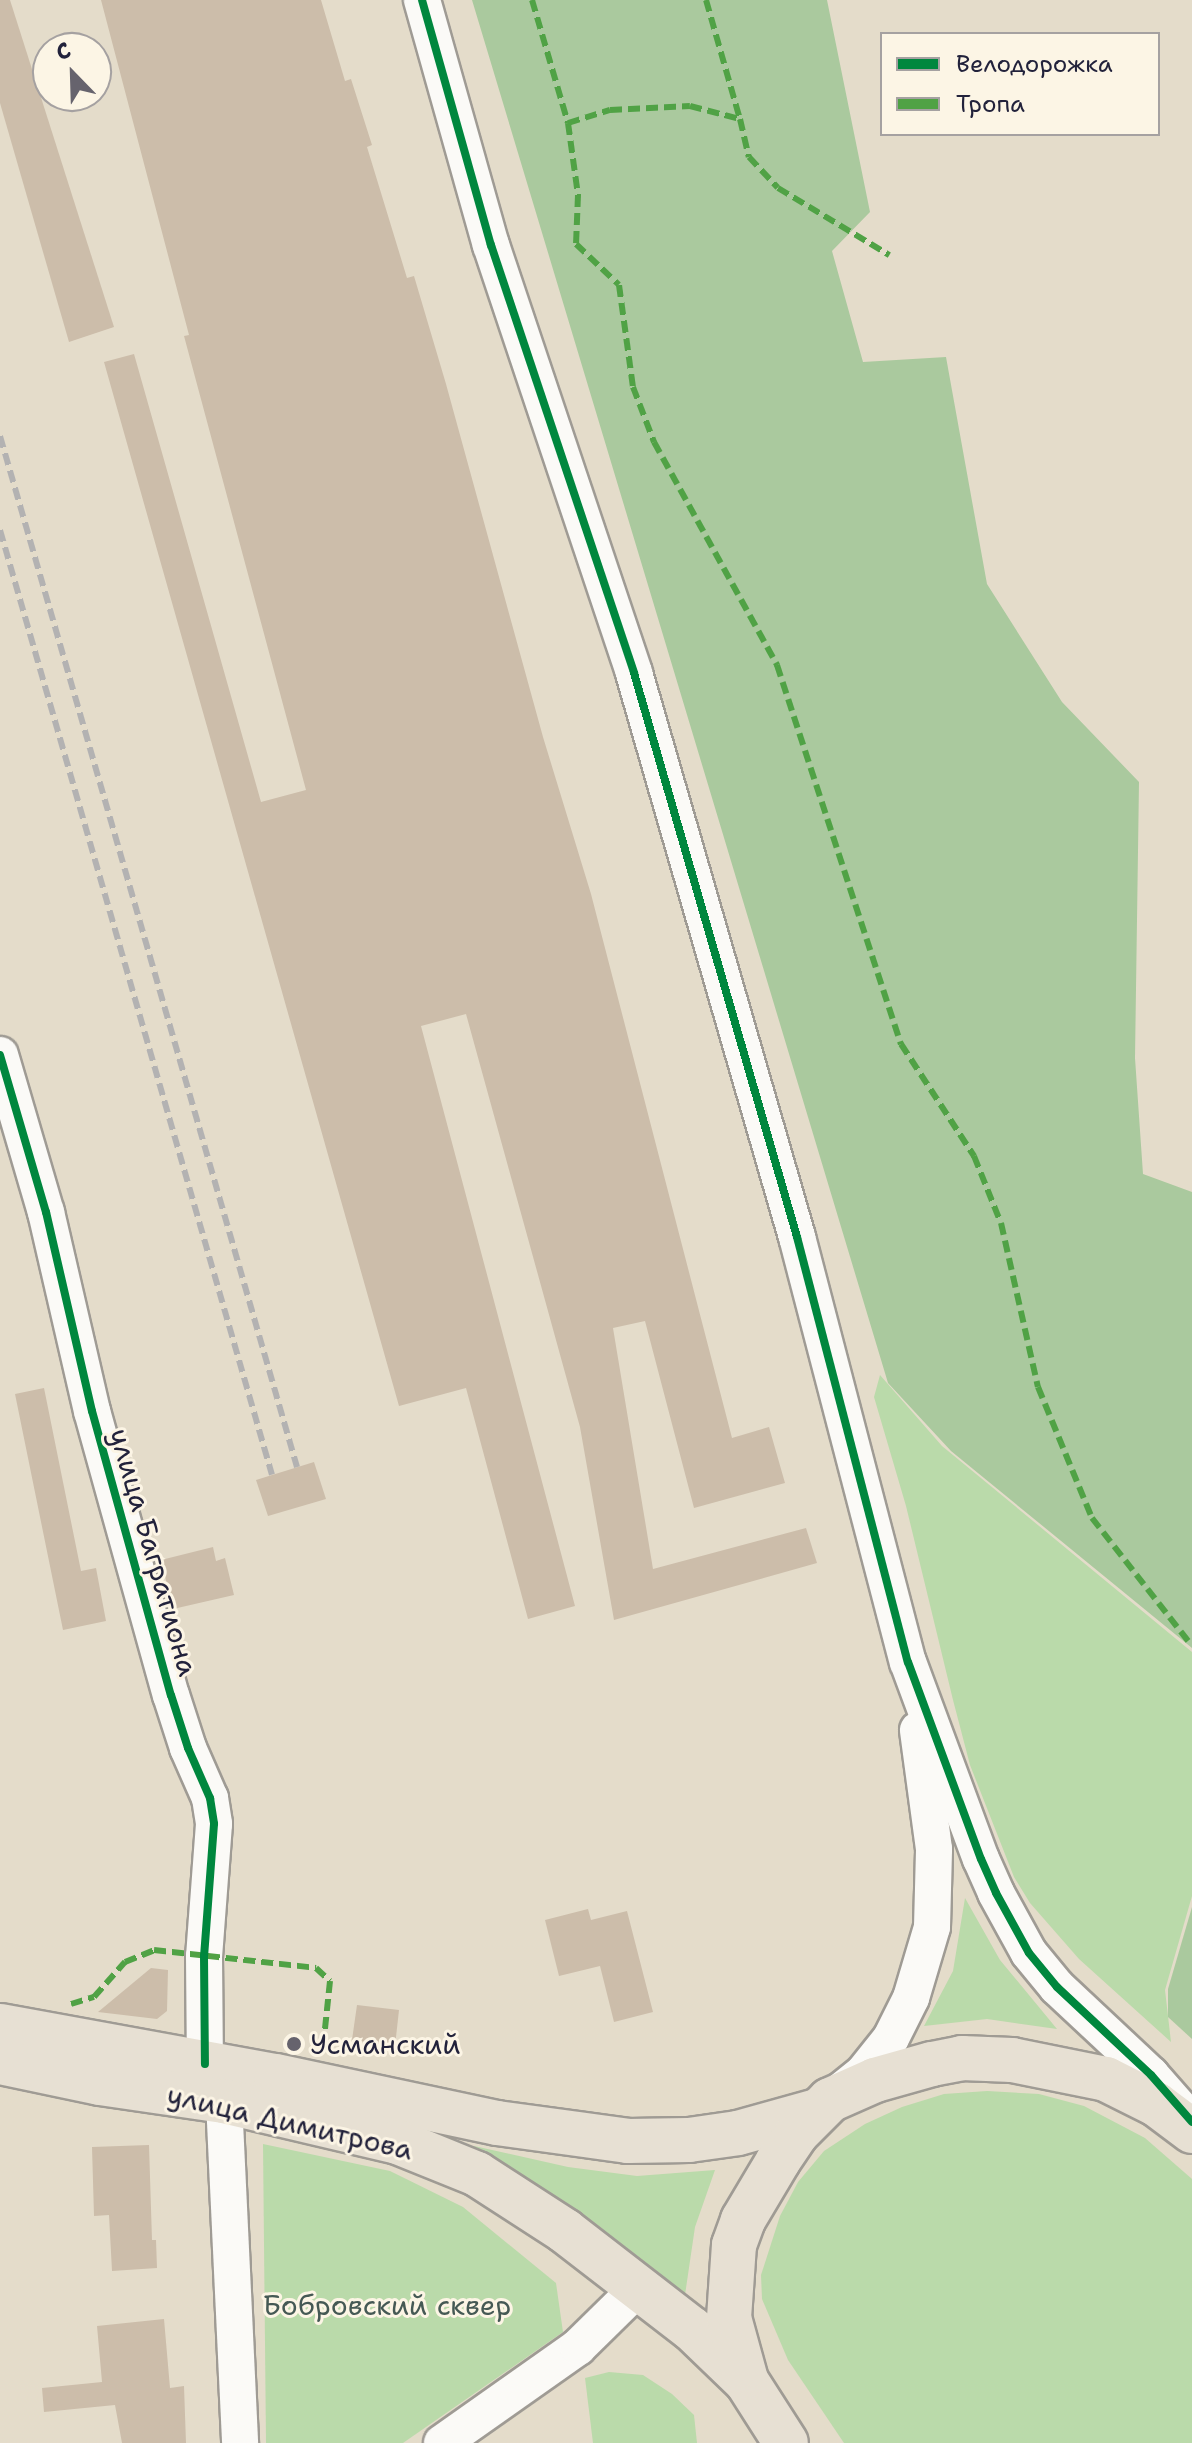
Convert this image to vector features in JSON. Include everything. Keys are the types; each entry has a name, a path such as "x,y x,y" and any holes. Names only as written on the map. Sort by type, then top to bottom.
{"main road":[{"name":"улица Димитрова","path":"0,2026 215,2083 398,2142 477,2174 565,2231 639,2287 692,2329 750,2387"},
{"name":"улица Димитрова","path":"0,2062 100,2083 215,2083 628,2141 689,2140 738,2133 823,2105 867,2083 932,2064 962,2058 1012,2060 1106,2079 1156,2104 1192,2131"},
{"name":"улица Димитрова","path":"786,2443 750,2387 732,2341 729,2318 734,2245 743,2220 778,2161 823,2105"},
{"path":"750,2387 751,2443"}],"street":[{"path":"422,0 491,245 634,673 797,1237 908,1662 981,1859 1029,1953 1057,1987 1151,2075 1192,2122"},
{"name":"улица Багратиона","path":"0,1055 46,1212 92,1411 171,1695 210,1798 214,1824 204,1956 240,2443"},
{"path":"823,2105 864,2072 891,2038 911,1998 932,1927 934,1849 908,1662"},
{"path":"442,2443 578,2347 639,2287"}],"green space":[{"path":"472,0 827,0 870,212 832,251 863,362 946,357 987,584 1062,702 1139,782 1135,1058 1143,1174 1192,1192 1192,1648 951,1451 888,1383"},
{"path":"880,1375 942,1446 1192,1652 1192,1896 1165,1990 1171,2042 1079,1959 1030,1903 1014,1877 970,1765 906,1506 874,1397"},
{"path":"965,1898 1000,1960 1057,2029 987,2019 924,2026 953,1971"},
{"path":"1192,1907 1192,2039 1168,2017 1168,1989"},
{"path":"987,2091 1039,2094 1084,2106 1145,2138 1192,2179 1192,2443 844,2443 788,2360 762,2299 761,2275 780,2216 798,2182 824,2151 865,2124 902,2107 944,2094"},
{"name":"Бобровский сквер","path":"263,2144 390,2171 463,2207 556,2283 563,2332 403,2443 266,2443"},
{"path":"474,2146 568,2167 637,2176 715,2170 695,2227 685,2295 474,2154"},
{"path":"609,2372 643,2375 672,2394 694,2415 697,2443 593,2443 585,2378"}],"building":[{"path":"0,0 10,0 32,69 32,112 46,112 114,327 69,342 0,103"},
{"path":"101,0 321,0 345,81 351,79 372,145 367,147 407,278 414,276 446,384 543,737 591,894 732,1438 769,1427 785,1483 694,1508 645,1321 613,1328 653,1569 806,1528 817,1563 614,1620 580,1427 466,1014 421,1026 575,1606 528,1619 466,1388 399,1406 104,362 134,354 261,802 306,790 184,336 189,335 112,42 112,32 109,32"},
{"path":"44,1388 81,1571 96,1568 106,1621 63,1630 15,1394"},
{"path":"314,1462 326,1499 268,1516 256,1480"},
{"path":"213,1547 216,1561 225,1558 234,1595 173,1609 161,1560"},
{"path":"588,1909 591,1920 627,1911 653,2012 614,2022 600,1966 559,1976 545,1920"},
{"path":"151,1968 168,1970 167,2011 157,2019 98,2012"},
{"path":"357,2005 399,2010 395,2046 352,2040"},
{"path":"149,2145 152,2240 156,2240 157,2268 112,2271 109,2215 94,2216 92,2147"},
{"path":"164,2319 170,2388 184,2386 186,2443 122,2443 115,2405 44,2412 42,2388 102,2382 97,2326"}],"railway":[{"path":"0,436 297,1467"},
{"path":"0,530 272,1475"}],"marked path":[{"path":"532,0 568,123 610,110 690,106 740,119 749,157 778,188 889,255"},
{"path":"706,0 740,119"},
{"path":"568,123 578,195 576,244 619,285 633,387 654,442 777,665 901,1044 974,1156 1001,1223 1038,1387 1092,1518 1192,1646"},
{"path":"71,2004 94,1997 125,1962 154,1950 316,1968 330,1981 323,2048"}],"cycle path":[{"path":"422,0 491,245 634,673 797,1237 908,1662 981,1859 1029,1953 1057,1987 1151,2075 1192,2122"},
{"path":"0,1055 46,1212 92,1411 171,1695 188,1748 210,1798 214,1824 204,1956 205,2064"}],"place":[{"name":"Усманский","path":"294,2044"}]}
